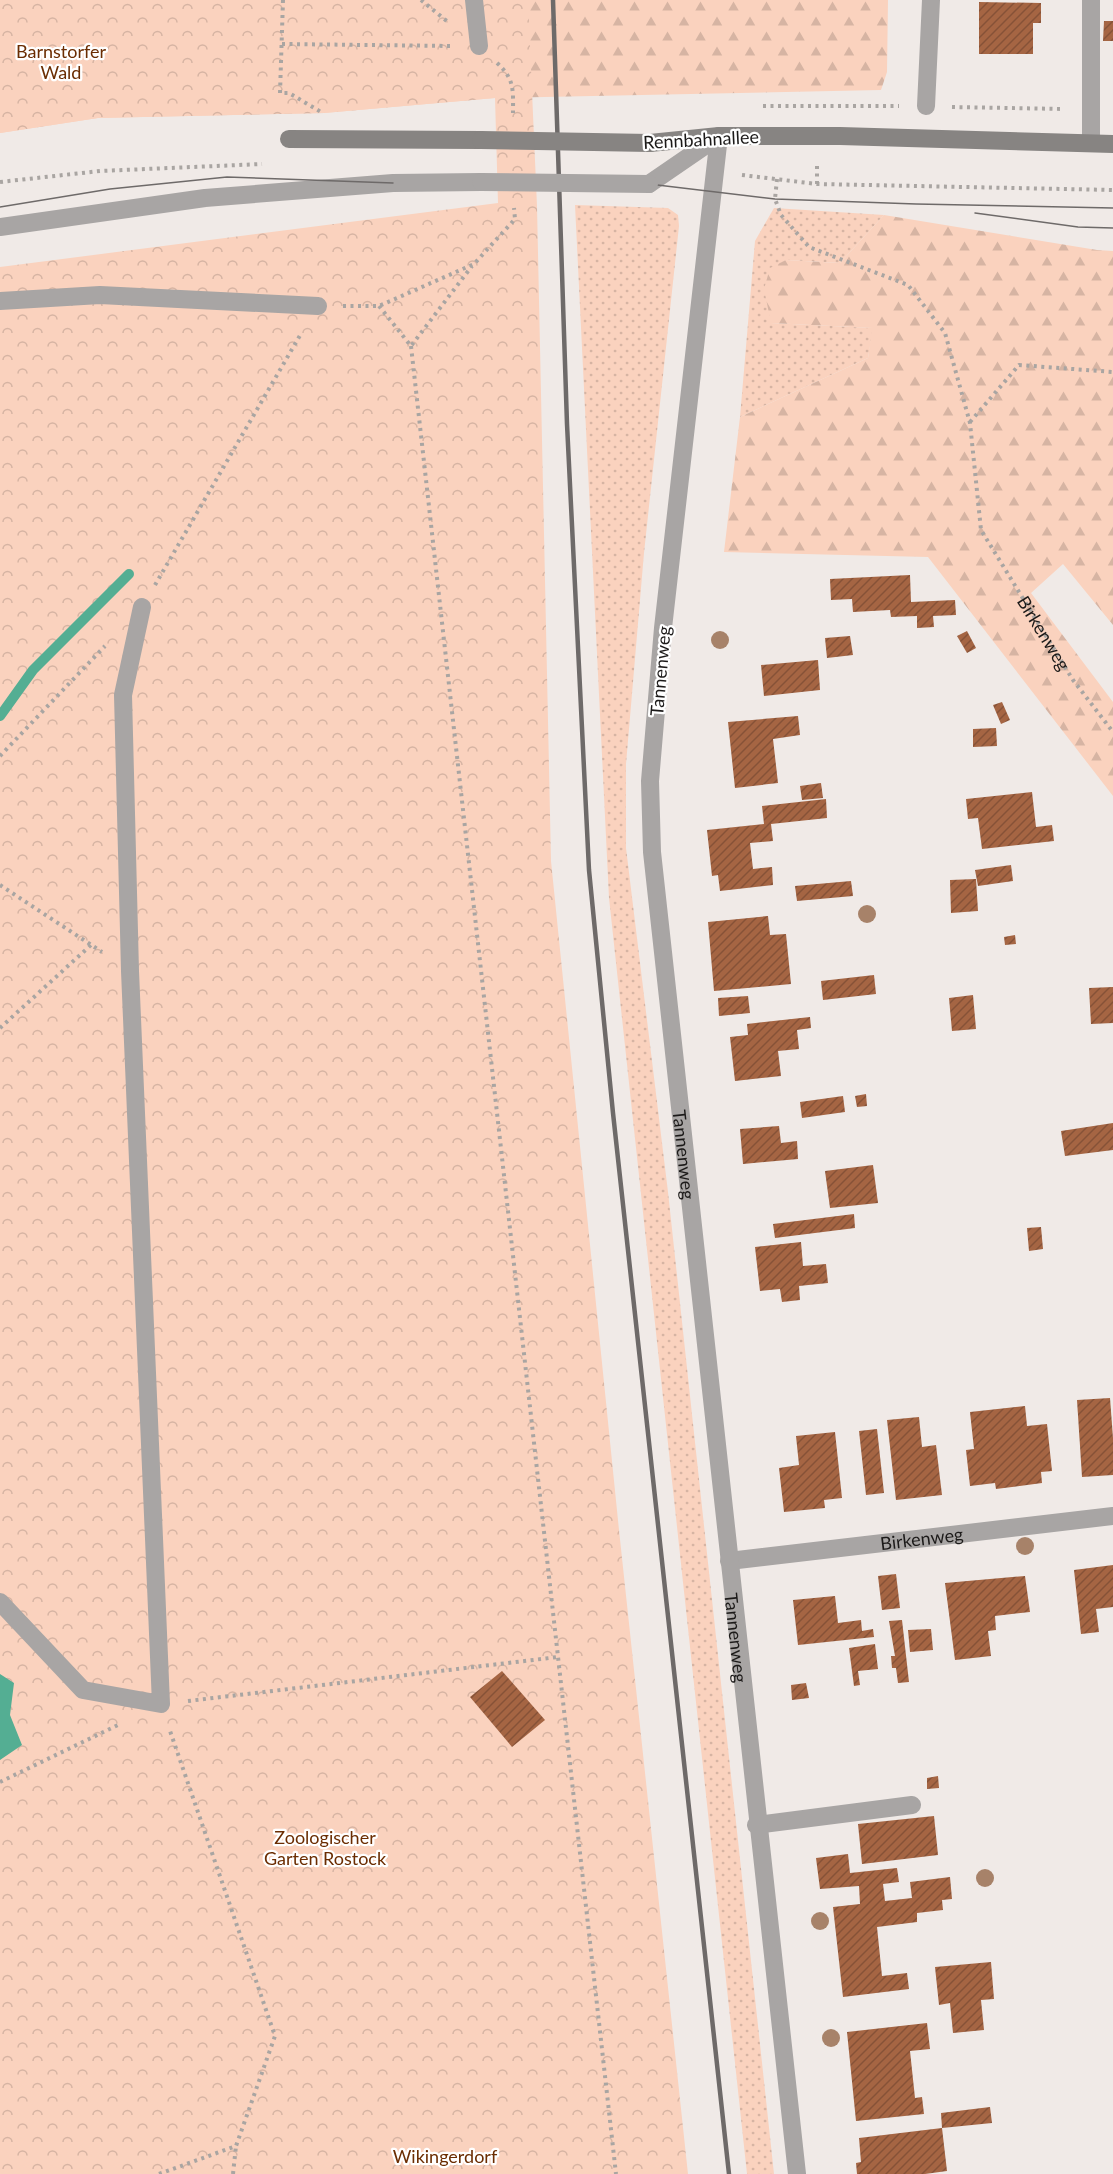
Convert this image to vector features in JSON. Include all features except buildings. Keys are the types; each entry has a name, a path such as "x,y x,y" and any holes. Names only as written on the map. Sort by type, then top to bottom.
{"main road":[{"name":"Rennbahnallee","path":"289,139 650,143 718,135 1113,144"}],"street":[{"path":"474,0 479,46"},
{"path":"926,106 931,0"},
{"path":"1091,0 1091,143"},
{"path":"0,227 205,198 393,183 649,184 718,135"},
{"name":"Tannenweg","path":"718,135 663,628 650,781 651,852 796,2174"},
{"path":"0,301 100,295 318,306"},
{"path":"0,1602 83,1690 161,1704 130,971 123,695 142,607"},
{"name":"Birkenweg","path":"729,1561 1113,1516"},
{"path":"756,1825 912,1805"}],"path":[{"path":"283,0 280,93 289,93 324,113"},
{"path":"282,44 479,46"},
{"path":"926,106 1091,110"},
{"path":"715,172 817,184 1113,190"},
{"path":"777,179 775,199 782,215 809,247 908,285 945,333 970,423"},
{"path":"411,346 474,264 514,219"},
{"path":"142,607 318,306 378,306 474,264"},
{"path":"378,306 411,346 616,2174"},
{"path":"970,423 1019,365 1113,372"},
{"name":"Birkenweg","path":"970,423 981,530 1073,680 1113,732"},
{"path":"0,756 110,640"},
{"path":"0,885 130,971"},
{"path":"0,1028 91,945"},
{"path":"233,2174 236,2146 275,2036 161,1704 558,1657"},
{"path":"0,1782 118,1725"},
{"path":"159,2174 236,2146"}],"green space":[{"name":"Barnstorfer Wald","path":"0,0 888,0 887,72 881,90 495,98 324,113 98,118 0,133"},
{"name":"Zoologischer Garten Rostock","path":"0,0 528,0 537,206 551,861 688,2174 0,2174 0,267 498,203 495,98 324,113 98,118 0,133"},
{"path":"575,205 668,208 678,215 679,226 644,553 626,764 626,848 668,1192 774,2174 747,2174 609,898"},
{"path":"774,208 884,215 840,263 786,260 771,323 873,328 868,358 740,417 755,241"},
{"path":"884,215 1113,251 1113,625 1063,564 1031,593 1113,702 1113,796 928,557 724,552 740,417 868,358 872,328 771,323 764,289 770,268 786,260 840,263"}],"shaded area":[{"path":"0,1674 14,1683 10,1715 22,1745 0,1760"}],"waterway":[{"path":"0,716 33,670 129,574"}],"tram line":[{"path":"0,207 110,189 227,177 393,183"},
{"path":"649,184 775,199 1113,208"},
{"path":"975,213 1078,227 1113,228"}],"railway":[{"path":"553,0 567,424 589,870 613,1113 729,2174"}],"park label":[{"name":"Wikingerdorf","path":"445,2156"}]}
